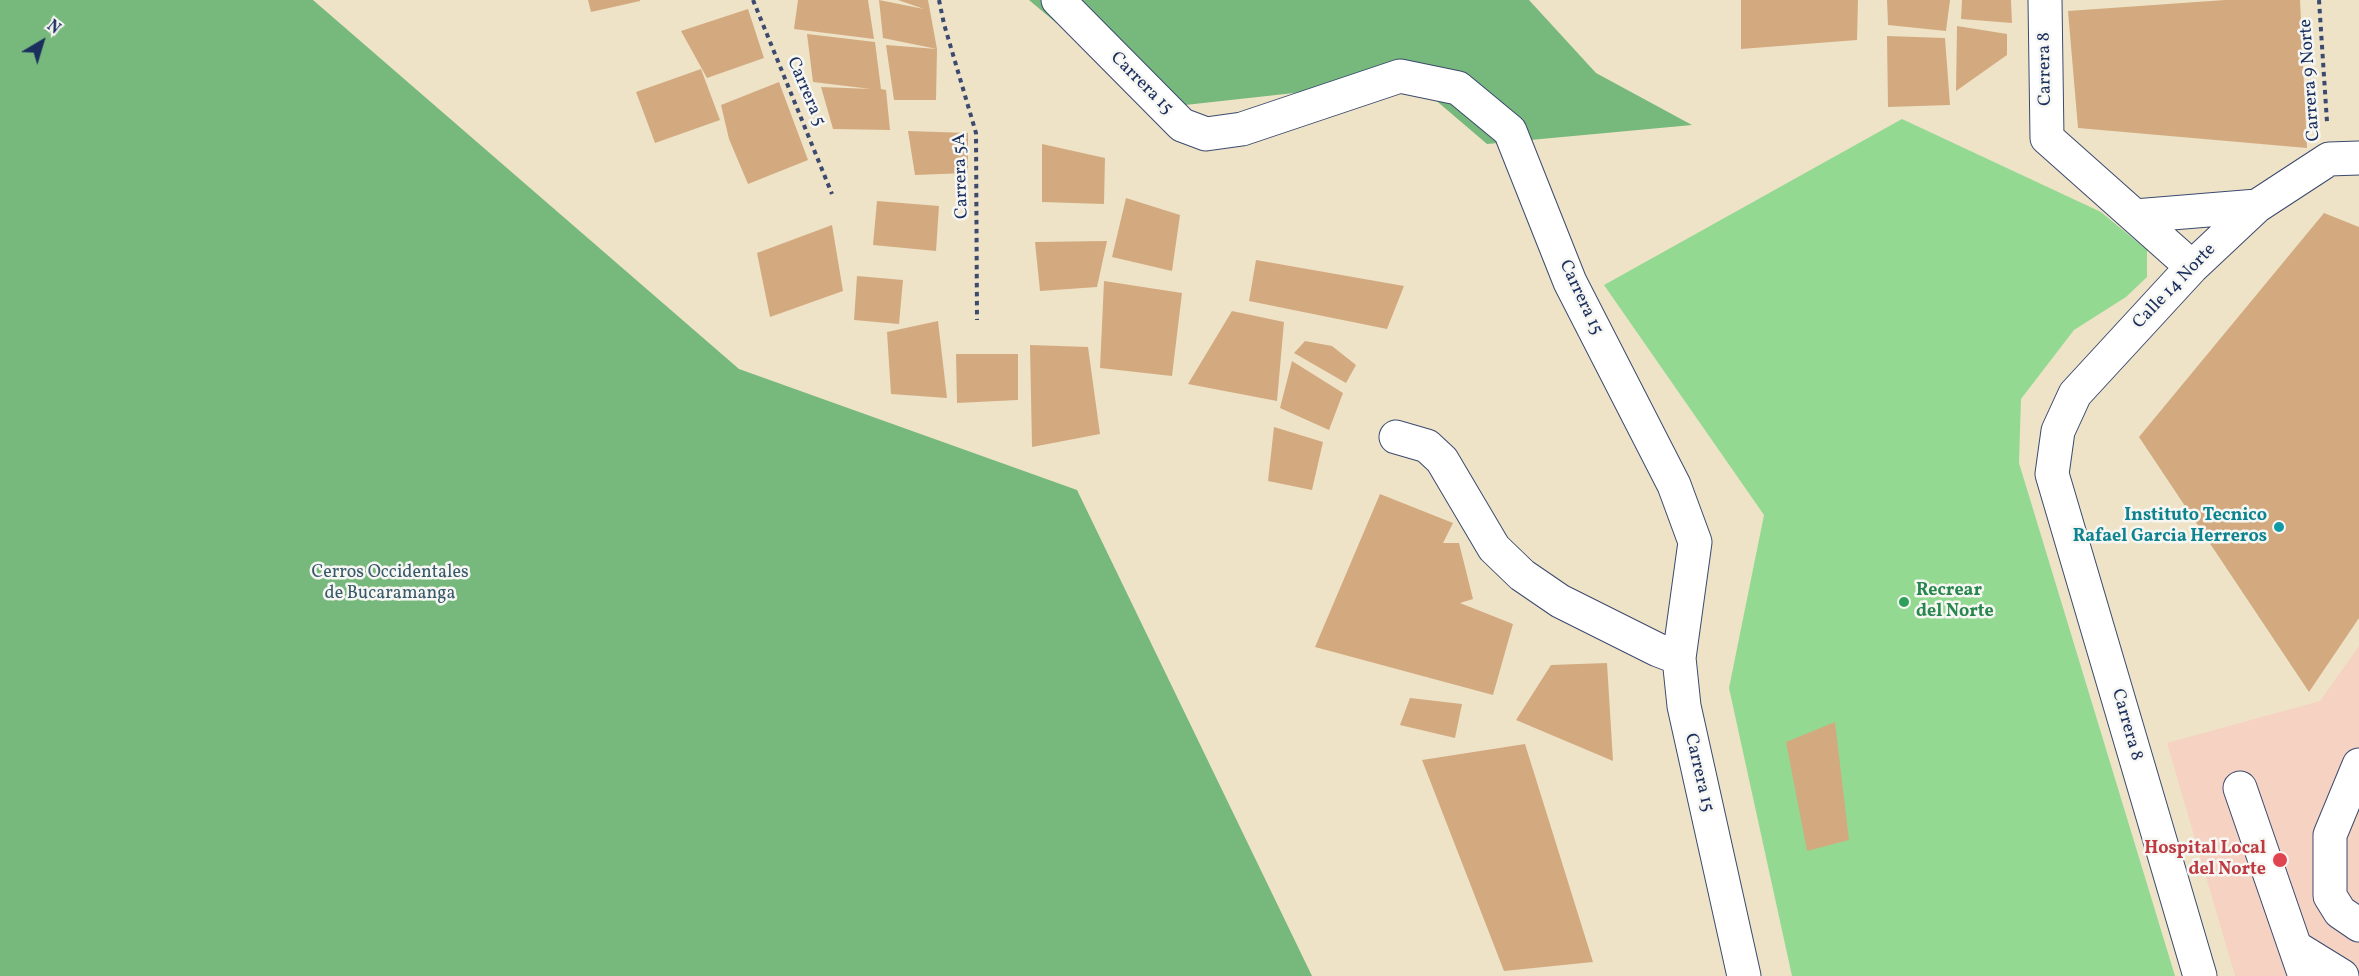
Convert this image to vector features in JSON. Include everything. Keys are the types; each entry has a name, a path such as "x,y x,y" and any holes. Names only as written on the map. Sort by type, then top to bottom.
{"street":[{"name":"Carrera 15","path":"1058,0 1182,125 1206,134 1242,129 1400,76 1458,88 1510,130 1570,282 1674,485 1695,542 1680,658 1684,706 1744,976"},
{"name":"Carrera 8","path":"2045,0 2047,138 2135,216"},
{"name":"Calle 14 Norte","path":"2052,474 2058,431 2075,394 2192,267 2257,206 2344,159"},
{"path":"2135,216 2257,206"},
{"path":"2135,216 2192,267"},
{"path":"1396,437 1427,446 1443,460 1494,548 1522,575 1560,601 1658,650 1680,658"},
{"name":"Carrera 8","path":"2052,474 2200,976"},
{"path":"2359,765 2330,835 2330,896 2340,912 2359,925"},
{"path":"2241,788 2300,962 2342,976"}],"path":[{"name":"Carrera 5","path":"753,0 832,194"},
{"name":"Carrera 5A","path":"939,0 976,133 977,321"},
{"name":"Carrera 9 Norte","path":"2319,0 2344,159"}],"shaded area":[{"name":"Hospital Local del Norte","path":"2359,646 2359,976 2235,976 2167,743 2320,701"}],"green space":[{"name":"Cerros Occidentales de Bucaramanga","path":"0,0 313,0 739,369 1077,490 1312,976 0,976"},
{"path":"1029,0 1529,0 1596,73 1692,125 1487,144 1412,80 1158,108"},
{"name":"Recrear del Norte","path":"1902,119 2101,212 2147,250 2147,277 2126,297 2074,330 2021,399 2019,463 2175,976 1792,976 1729,688 1764,515 1604,285"}],"building":[{"path":"588,0 640,0 640,1 591,12"},
{"path":"798,0 868,0 874,39 794,29"},
{"path":"879,0 924,9 898,0 928,0 937,49 883,38"},
{"path":"1741,0 1858,0 1857,40 1741,49"},
{"path":"1887,0 1950,0 1946,31 1888,25"},
{"path":"1962,0 2011,0 2012,23 1961,19"},
{"path":"2225,0 2300,0 2307,148 2078,128 2068,11"},
{"path":"748,9 764,58 707,78 681,31"},
{"path":"1957,26 2007,34 2007,55 1956,91"},
{"path":"807,34 875,42 881,89 886,90 890,130 833,129 821,87 871,89 813,82"},
{"path":"1887,36 1945,38 1950,105 1888,107"},
{"path":"886,45 937,49 936,100 894,100"},
{"path":"701,69 720,120 655,143 636,92"},
{"path":"779,82 808,160 748,184 729,139 721,105"},
{"path":"908,131 968,133 968,173 915,175"},
{"path":"1042,144 1105,158 1104,204 1042,202"},
{"path":"1126,198 1180,215 1172,271 1112,257"},
{"path":"877,201 939,206 936,251 873,245"},
{"name":"Instituto Tecnico Rafael Garcia Herreros","path":"2324,213 2359,227 2359,618 2309,692 2139,437"},
{"path":"832,225 843,291 770,317 757,253"},
{"path":"1107,241 1097,287 1040,291 1035,242"},
{"path":"1256,260 1404,286 1387,329 1249,301"},
{"path":"857,276 903,280 899,324 854,320"},
{"path":"1104,281 1182,293 1172,376 1100,368"},
{"path":"1232,311 1284,322 1277,401 1188,384"},
{"path":"938,321 947,398 891,394 887,332"},
{"path":"1305,341 1332,346 1356,365 1346,383 1294,353"},
{"path":"1030,345 1088,347 1100,434 1032,447"},
{"path":"956,354 1018,354 1018,400 957,403"},
{"path":"1292,361 1343,393 1329,430 1280,408"},
{"path":"1274,427 1323,442 1312,490 1268,481"},
{"path":"1380,494 1453,523 1443,543 1459,543 1473,599 1460,603 1513,624 1493,695 1315,647"},
{"path":"1607,663 1613,761 1516,720 1551,665"},
{"path":"1410,698 1462,704 1455,738 1400,725"},
{"path":"1835,722 1849,840 1807,851 1786,742"},
{"path":"1525,744 1593,962 1504,971 1422,760"}],"place":[{"name":"Instituto Tecnico Rafael Garcia Herreros","path":"2279,527"},
{"name":"Recrear del Norte","path":"1904,602"},
{"name":"Hospital Local del Norte","path":"2280,860"}]}
